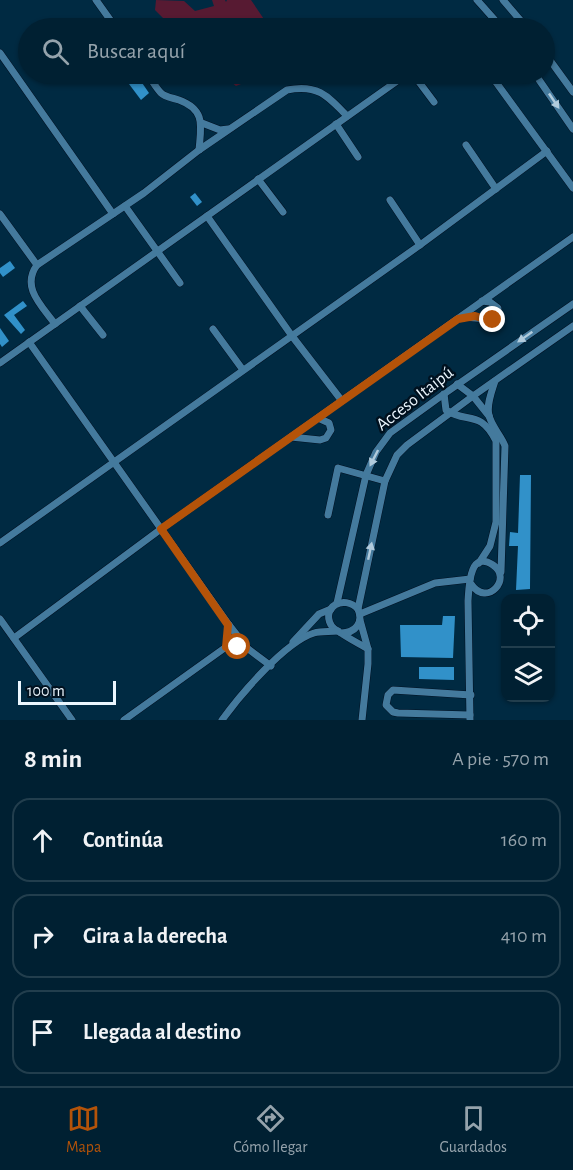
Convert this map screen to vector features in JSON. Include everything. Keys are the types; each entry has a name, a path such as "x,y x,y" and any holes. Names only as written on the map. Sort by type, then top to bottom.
{"street":[{"path":"96,0 109,18"},
{"path":"477,0 493,18"},
{"path":"503,0 518,18"},
{"path":"0,53 18,79"},
{"path":"555,67 573,92"},
{"path":"22,84 113,214"},
{"path":"154,84 162,95 193,107 202,123 199,150"},
{"path":"0,363 393,84"},
{"path":"420,84 434,102"},
{"path":"497,84 573,188"},
{"path":"542,84 573,129"},
{"path":"55,324 30,289 32,272 37,265 125,206 199,150 287,90 301,87 313,88 321,92 347,116"},
{"path":"202,123 220,130 230,129"},
{"path":"336,124 358,157"},
{"path":"466,145 496,189"},
{"path":"0,543 420,245 547,152"},
{"path":"258,179 283,212"},
{"path":"390,200 420,245"},
{"path":"125,206 180,283"},
{"path":"0,214 37,265"},
{"path":"207,216 292,336 342,401"},
{"path":"14,638 161,529 573,237"},
{"path":"458,319 475,316 493,320 497,316 498,308 490,302 482,301"},
{"name":"Acceso Itaipú","path":"337,603 366,475 376,452 390,433 573,304"},
{"path":"80,306 103,335"},
{"name":"Acceso Itaipú","path":"360,614 385,481 402,450 473,396 573,326"},
{"path":"213,329 243,370"},
{"path":"29,342 228,625 247,648 270,666"},
{"path":"489,416 495,381"},
{"path":"457,384 473,396 489,416 505,446 500,577 497,587 489,593 474,589 470,582"},
{"path":"444,394 444,406 450,413 476,419 491,431 496,441 496,522 490,546 472,570 470,582 468,606 471,695 470,718 398,713 393,712 386,705 388,695 393,690 471,695"},
{"path":"291,437 320,440 326,438 331,430 329,423 318,418"},
{"path":"328,515 338,468 385,481"},
{"path":"479,563 489,562 497,568 500,577"},
{"path":"291,645 314,634 348,633 355,629 360,614 435,583 470,582"},
{"path":"468,606 483,593"},
{"path":"222,720 233,704 319,614 331,609 337,603 349,602 360,614 368,650 362,720"},
{"path":"331,609 330,623 339,632 368,650"},
{"path":"0,619 72,720"},
{"path":"226,647 228,625"},
{"path":"124,720 226,647 247,648"}],"shaded area":[{"path":"156,0 184,1 195,11 214,6 212,0 225,0 226,2 227,0 251,0 263,18 163,18 155,10"}],"building":[{"path":"129,84 143,84 149,93 141,100"},
{"path":"195,193 202,202 197,206 190,197"},
{"path":"10,261 15,268 3,277 0,268"},
{"path":"23,301 27,306 14,315 25,330 21,334 4,315"},
{"path":"0,328 9,341 2,347 0,344"},
{"path":"520,475 531,475 530,589 516,590 518,546 509,546 510,532 518,533"},
{"path":"443,616 455,616 453,658 401,657 400,625 442,625"},
{"path":"419,667 454,667 454,680 419,679"}],"route":[{"path":"238,647 226,647 228,625 161,529 458,319 475,316 493,320"}]}
